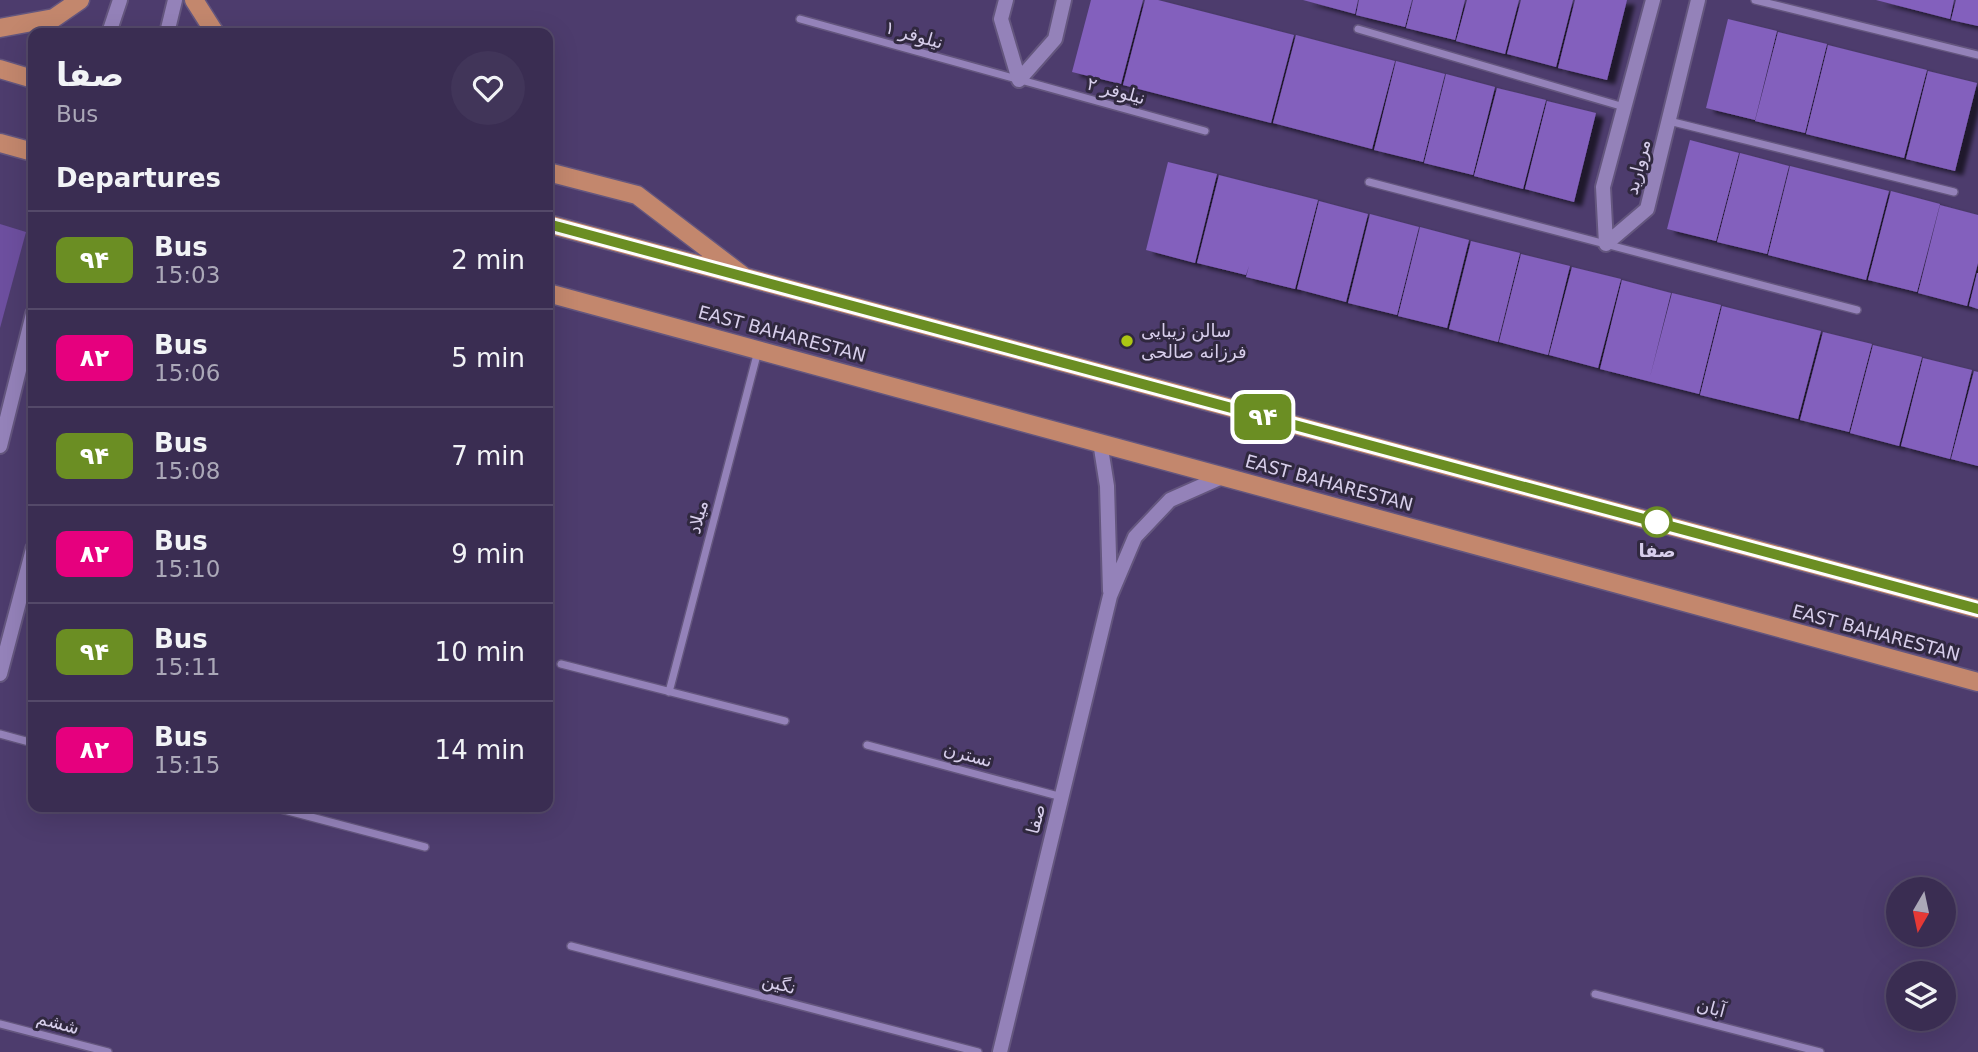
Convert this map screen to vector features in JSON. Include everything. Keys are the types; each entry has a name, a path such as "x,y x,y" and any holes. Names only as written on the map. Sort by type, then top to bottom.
{"main road":[{"path":"0,28 54,18 80,0"},
{"path":"194,0 212,28"},
{"path":"0,69 28,77"},
{"path":"0,144 28,151"},
{"path":"553,173 637,195 751,281"},
{"path":"553,225 751,281 1978,609"},
{"name":"EAST BAHARESTAN","path":"553,294 1978,682"}],"street":[{"path":"111,28 120,0"},
{"path":"168,28 175,0"},
{"path":"1006,0 1001,19 1019,80"},
{"path":"1019,80 1055,39 1064,0"},
{"name":"مروارید","path":"1606,244 1602,187 1653,0"},
{"name":"مروارید","path":"1606,244 1647,209 1698,0"},
{"path":"1755,0 1978,55"},
{"name":"نیلوفر ۱","path":"800,19 1019,80"},
{"path":"1358,29 1625,107"},
{"name":"نیلوفر ۲","path":"1019,80 1205,131"},
{"path":"1669,121 1954,192"},
{"path":"1369,182 1857,310"},
{"path":"0,446 28,334"},
{"name":"میلاد","path":"669,692 759,350"},
{"path":"1100,442 1107,486 1110,596"},
{"path":"1110,596 1135,537 1170,500 1224,476"},
{"path":"0,674 28,568"},
{"name":"صفا","path":"1000,1052 1110,596"},
{"path":"561,664 785,721"},
{"path":"0,734 28,742"},
{"name":"نسترن","path":"867,745 1062,797"},
{"path":"292,812 425,847"},
{"name":"نگین","path":"571,946 978,1052"},
{"name":"آبان","path":"1595,994 1820,1052"},
{"name":"ششم","path":"0,1024 108,1052"}],"shaded area":[{"path":"0,224 26,232 0,328"}],"building":[{"path":"1091,0 1143,0 1121,84 1072,72"},
{"path":"1145,0 1158,0 1294,35 1271,123 1123,85"},
{"path":"1303,0 1358,0 1355,14"},
{"path":"1359,0 1412,0 1405,27 1356,15"},
{"path":"1413,0 1465,0 1455,40 1406,28"},
{"path":"1467,0 1519,0 1505,54 1456,41"},
{"path":"1521,0 1573,0 1556,67 1507,54"},
{"path":"1575,0 1627,0 1607,80 1558,68"},
{"path":"1876,0 1954,0 1950,19"},
{"path":"1956,0 1978,0 1978,26 1951,20"},
{"path":"1728,19 1777,31 1755,120 1706,108"},
{"path":"1778,32 1827,44 1805,133 1755,121"},
{"path":"1296,35 1395,61 1372,149 1273,123"},
{"path":"1828,45 1927,70 1904,158 1806,134"},
{"path":"1396,61 1445,74 1423,162 1374,150"},
{"path":"1928,71 1977,83 1955,171 1906,159"},
{"path":"1446,74 1495,87 1473,175 1424,163"},
{"path":"1497,88 1546,100 1523,189 1474,176"},
{"path":"1547,101 1596,113 1574,202 1525,189"},
{"path":"1690,140 1739,153 1716,241 1667,229"},
{"path":"1740,153 1789,166 1767,254 1717,242"},
{"path":"1168,162 1217,174 1195,263 1146,250"},
{"path":"1790,166 1889,191 1866,280 1768,255"},
{"path":"1219,175 1318,200 1295,289 1246,277 1249,266 1246,275 1197,263"},
{"path":"1891,191 1940,204 1917,292 1868,280"},
{"path":"1319,201 1368,214 1346,302 1297,289"},
{"path":"1940,205 1978,215 1978,263 1967,306 1918,293"},
{"path":"1370,214 1419,227 1397,315 1348,303"},
{"path":"1420,227 1469,240 1447,328 1398,316"},
{"path":"1471,241 1520,253 1498,342 1449,329"},
{"path":"1521,254 1570,266 1548,355 1499,342"},
{"path":"1572,267 1621,279 1598,368 1549,355"},
{"path":"1978,273 1978,309 1969,306"},
{"path":"1622,280 1671,293 1650,377 1672,293 1721,305 1699,394 1600,369"},
{"path":"1722,306 1821,331 1798,419 1700,395"},
{"path":"1823,332 1872,344 1849,432 1800,420"},
{"path":"1873,345 1922,357 1899,446 1850,433"},
{"path":"1923,358 1972,370 1950,459 1901,446"},
{"path":"1974,371 1978,372 1978,466 1951,459"}],"bus line":[{"name":"۹۴","path":"553,225 848,308 1469,471 1978,609"}],"place":[{"name":"سالن زیبایی فرزانه صالحی","path":"1127,341"},
{"name":"صفا","path":"1657,522"}]}
